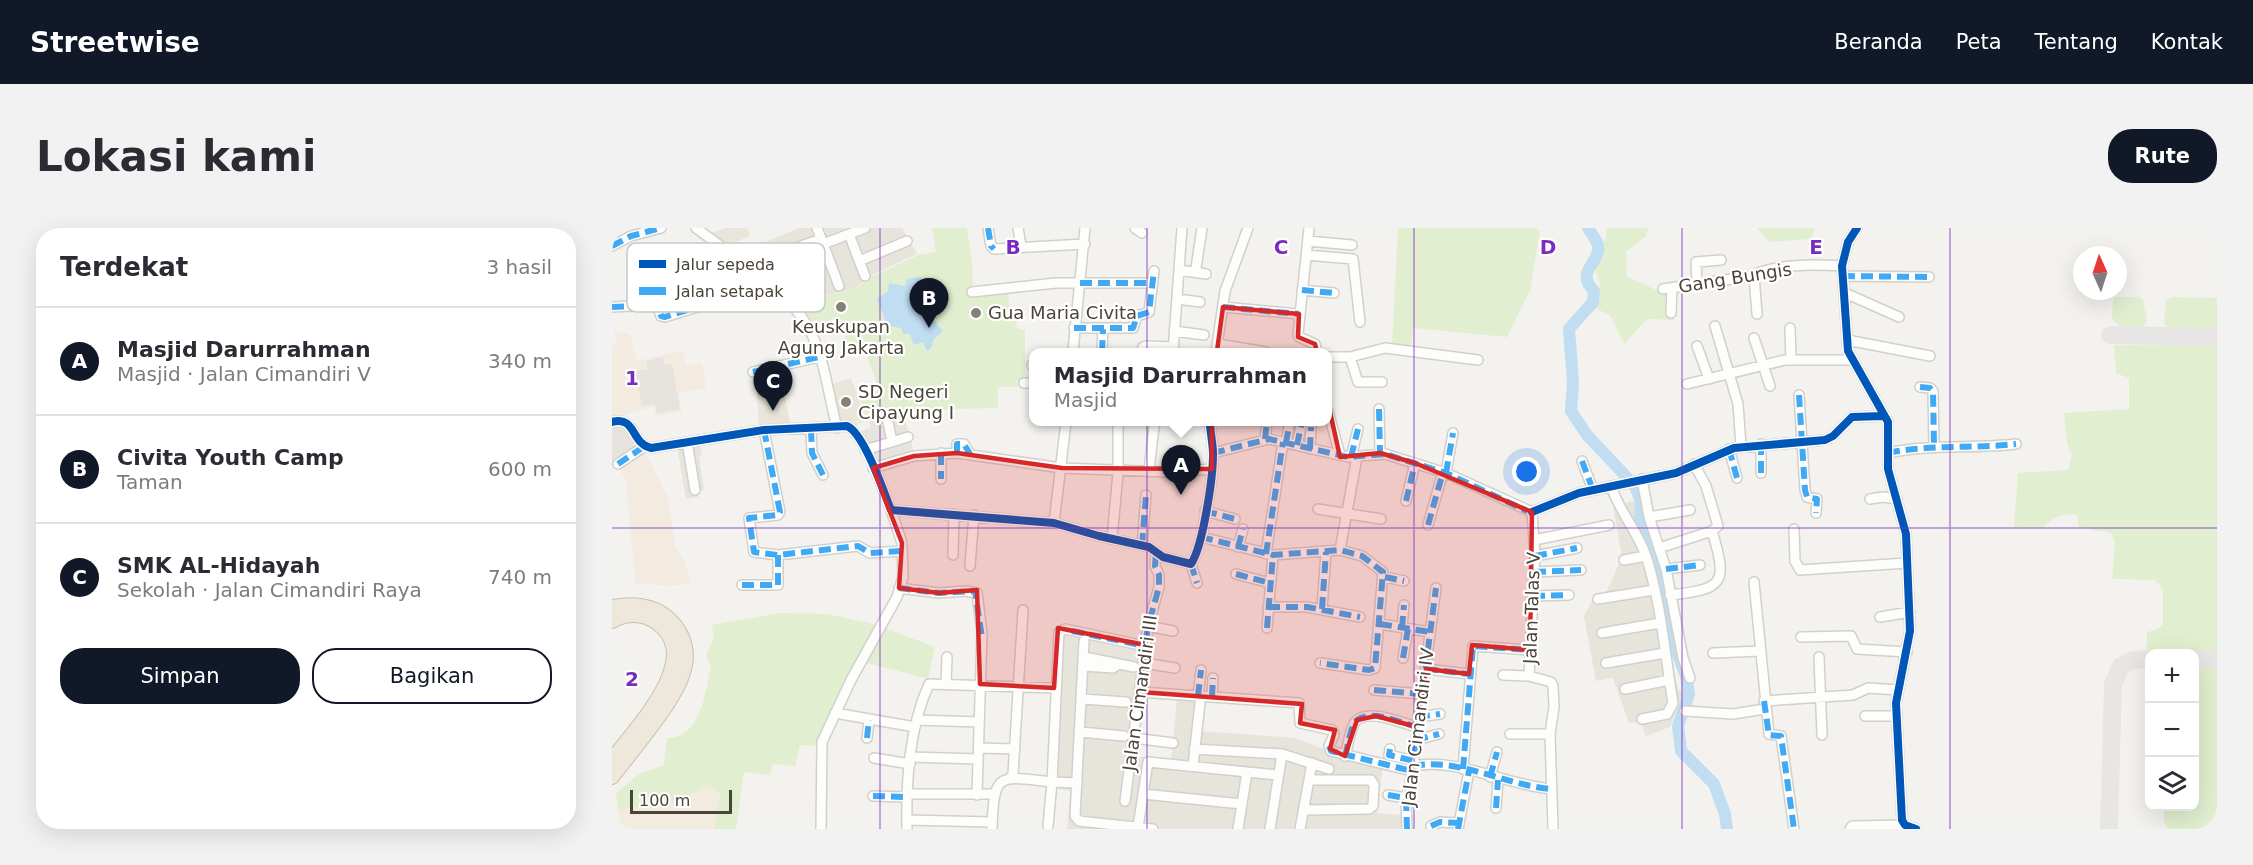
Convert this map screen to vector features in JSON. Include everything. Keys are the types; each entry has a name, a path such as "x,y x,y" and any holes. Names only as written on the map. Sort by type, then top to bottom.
{"highway":[{"path":"612,607 644,606 664,615 679,631 686,656 679,683 612,777"},
{"path":"612,621 634,615 650,619 670,637 676,656 670,678 612,760"}],"street":[{"path":"612,246 632,236 661,228"},
{"path":"696,228 715,243"},
{"path":"817,228 822,242"},
{"path":"818,243 865,228"},
{"path":"988,228 991,246 994,249 1085,244"},
{"path":"1018,228 1021,246"},
{"path":"1073,348 1085,228"},
{"path":"1173,348 1182,228"},
{"path":"1196,268 1202,228"},
{"path":"1217,348 1225,291 1248,228"},
{"path":"1309,228 1299,314 1299,337 1316,344 1316,348"},
{"path":"1857,228 1848,242 1842,271 1847,340 1851,360 1889,426 1888,469 1906,534 1910,612 1906,652 1898,690 1897,716 1902,819 1905,825"},
{"path":"849,234 865,276"},
{"path":"859,261 907,241"},
{"path":"1308,241 1352,245"},
{"path":"825,250 839,286"},
{"path":"1306,255 1354,260 1360,322"},
{"path":"1697,283 1697,261 1721,260"},
{"name":"Gang Bungis","path":"1671,313 1667,289 1754,276 1765,269 1824,264 1842,271 1929,277"},
{"path":"1179,270 1206,274"},
{"path":"1074,328 1133,328 1137,316 1149,312 1154,271"},
{"path":"1754,276 1756,314"},
{"path":"972,292 1049,283 1153,284"},
{"path":"1302,290 1334,293"},
{"path":"1845,293 1899,317"},
{"path":"1177,299 1200,302"},
{"path":"612,307 627,306"},
{"path":"1223,307 1299,314"},
{"path":"659,312 665,317 681,312"},
{"path":"796,312 805,322 819,357 837,428"},
{"path":"1715,326 1740,414 1741,446"},
{"path":"1791,328 1791,360"},
{"path":"1102,348 1103,329"},
{"path":"1174,331 1204,335"},
{"path":"1754,338 1770,386"},
{"path":"1847,340 1930,356"},
{"path":"1143,348 1146,345 1162,348"},
{"path":"1697,346 1709,379"},
{"path":"1332,357 1350,357 1385,348 1478,360"},
{"path":"753,372 819,357"},
{"path":"1350,357 1359,382 1382,382"},
{"path":"1687,384 1791,360 1851,360"},
{"path":"1920,387 1930,388 1933,391 1934,446"},
{"path":"1799,395 1806,495 1817,499 1816,513"},
{"path":"1379,409 1380,453"},
{"path":"1213,453 1265,439 1340,456 1354,457 1380,453 1444,472 1532,512 1593,490 1676,473 1729,449 1828,439 1852,417 1883,416"},
{"path":"887,418 892,441"},
{"path":"612,422 624,420 645,446 651,448 764,430 848,426 854,429 865,450 891,510 903,551 904,571 900,588 825,734 821,752 820,829"},
{"path":"1054,522 1066,426"},
{"path":"1112,540 1118,470 1118,426"},
{"path":"1197,583 1191,564 1201,537 1212,469 1210,426"},
{"path":"1265,439 1267,426"},
{"path":"1267,628 1269,554 1284,442 1289,426"},
{"path":"1297,445 1301,426"},
{"path":"1332,426 1340,456"},
{"path":"1310,448 1311,427"},
{"path":"1149,470 1154,428"},
{"path":"811,429 812,453 823,475"},
{"path":"1340,550 1358,429"},
{"path":"764,430 780,512 778,515 749,518 753,551 778,555 858,546 870,553 903,551"},
{"path":"1428,525 1453,433"},
{"path":"865,450 908,437"},
{"path":"687,442 694,490"},
{"path":"1761,444 1761,473"},
{"path":"1888,453 1934,446 1980,448 2016,444"},
{"path":"618,464 645,446"},
{"path":"1729,449 1737,478"},
{"path":"941,453 941,479"},
{"path":"873,468 914,456 970,453 1062,468 1212,469"},
{"path":"1582,461 1593,490"},
{"path":"1406,501 1415,463"},
{"path":"1652,542 1712,531 1718,527 1706,486 1694,464"},
{"path":"1640,480 1649,517 1652,542 1646,556 1673,703 1667,714 1642,719"},
{"path":"1611,486 1617,504 1652,542 1666,569 1683,658 1690,678"},
{"path":"1142,545 1146,495"},
{"path":"1870,499 1883,497 1898,499"},
{"path":"1318,509 1381,519"},
{"path":"891,510 1054,522 1112,540 1142,545 1163,557 1191,564"},
{"path":"1649,517 1690,510"},
{"path":"1205,511 1235,519"},
{"name":"Jalan Talas V","path":"1532,512 1535,556 1530,676 1553,686 1554,708 1550,734 1553,829"},
{"path":"953,555 954,514"},
{"path":"970,566 974,515"},
{"path":"1534,540 1609,525"},
{"path":"1238,547 1243,529"},
{"path":"1794,529 1795,561 1800,570 1907,563"},
{"path":"1671,595 1707,590 1715,586 1719,580 1720,556 1712,531"},
{"path":"1201,537 1269,554 1340,550 1362,556 1383,572 1380,624 1373,670 1320,663"},
{"path":"1535,556 1577,548"},
{"name":"Jalan Cimandiri III","path":"1125,801 1148,626 1159,587 1159,575 1155,566 1156,552"},
{"path":"1322,609 1326,552"},
{"path":"742,585 778,585 778,555"},
{"path":"1624,560 1646,556"},
{"path":"1666,569 1701,565"},
{"path":"1534,572 1581,570"},
{"path":"1236,574 1270,583"},
{"path":"1384,578 1404,581"},
{"path":"1754,582 1769,735 1781,736 1794,829"},
{"path":"900,588 939,593 966,591 977,593 982,633 977,795"},
{"path":"1430,632 1437,588"},
{"path":"1598,599 1654,590"},
{"path":"1533,596 1569,595"},
{"path":"1404,605 1404,658"},
{"path":"1268,607 1322,609 1360,617"},
{"path":"1023,610 1018,686 1015,749 1013,774 998,783 994,794 992,825 907,825 906,795 910,760 916,723 929,684 980,684 1018,686 1054,688"},
{"path":"1880,617 1910,612"},
{"path":"1602,633 1660,623"},
{"name":"Jalan Cimandiri IV","path":"1380,624 1430,632 1413,766 1406,798 1407,829"},
{"path":"1148,626 1173,631"},
{"path":"1048,826 1052,782 1054,688 1059,632 1065,629 1145,646"},
{"path":"1801,637 1851,636 1856,648 1906,652"},
{"path":"1084,641 1075,816 1079,821 1100,826 1152,829"},
{"path":"1431,826 1440,822 1458,826 1466,770 1469,674 1474,645 1530,650"},
{"path":"1713,654 1760,651"},
{"path":"1606,663 1665,653"},
{"path":"946,683 947,657"},
{"path":"1819,657 1822,735"},
{"path":"1083,661 1112,661 1117,665 1134,667"},
{"path":"1144,663 1175,668"},
{"path":"1426,669 1469,674"},
{"path":"1193,766 1201,670"},
{"path":"1503,675 1530,676"},
{"path":"1212,697 1213,678"},
{"path":"1625,689 1669,680"},
{"path":"1685,711 1733,714 1765,705 1853,694 1868,688 1898,690"},
{"path":"1374,690 1422,694"},
{"path":"1140,692 1199,700 1212,697 1299,704 1300,723 1332,730 1334,735 1330,749 1345,756 1413,766 1429,763 1466,770 1527,787 1551,789"},
{"path":"1082,699 1126,702"},
{"path":"1345,756 1354,725 1359,719 1376,716 1418,717 1439,711"},
{"path":"835,713 869,720 916,723 979,722"},
{"path":"1865,716 1897,716"},
{"path":"867,738 869,720"},
{"path":"1080,732 1124,736"},
{"path":"1416,740 1439,734"},
{"path":"1510,734 1550,734"},
{"path":"1134,738 1173,743"},
{"path":"874,758 910,760 1015,749"},
{"path":"1194,749 1282,754 1329,769"},
{"path":"1390,749 1389,755 1413,766"},
{"path":"1496,808 1494,779 1497,752"},
{"path":"1270,829 1282,754"},
{"path":"1134,828 1148,762 1278,775"},
{"path":"1300,829 1312,763"},
{"path":"1238,829 1247,772"},
{"path":"1010,777 1077,783"},
{"path":"1304,810 1369,809 1373,806 1374,785 1371,780 1310,780"},
{"path":"873,796 994,794"},
{"path":"1143,794 1242,804"},
{"path":"1388,795 1406,798"},
{"path":"1850,829 1852,826 1905,825 1916,829"}],"highlighted area":[{"path":"1223,307 1299,314 1298,337 1315,344 1340,457 1380,453 1415,463 1532,512 1530,650 1472,645 1469,674 1426,669 1417,727 1376,716 1357,720 1345,756 1330,749 1335,730 1300,723 1302,704 1140,692 1145,645 1058,628 1054,688 980,684 977,590 939,593 899,588 902,543 873,468 914,456 957,453 1062,468 1212,469 1211,395"}],"shaded area":[{"path":"725,228 747,228 750,236 733,243 718,243 707,235"},
{"path":"799,228 902,228 917,254 872,275 855,288 825,296 825,243 763,243"},
{"path":"614,331 630,334 637,361 683,350 686,366 702,363 706,388 678,393 682,412 656,416 653,407 612,418 612,345 617,344"},
{"path":"663,357 664,365 672,364 680,409 657,413 655,404 642,406 635,371 648,369 646,361"},
{"name":"SD Negeri Cipayung I","path":"851,378 866,418 840,427 827,386"},
{"path":"783,386 791,428 759,430 757,393"},
{"path":"903,412 914,454 874,463 858,432 871,428 869,420"},
{"path":"621,421 641,446 612,462 612,423"},
{"path":"700,442 702,455 699,456 704,490 698,492 698,497 686,499 677,446"},
{"path":"642,447 668,497 675,546 685,562 691,584 667,586 635,583 626,480 616,463"},
{"path":"1637,500 1635,522 1657,576 1669,653 1679,691 1685,689 1670,727 1646,736 1642,726 1635,722 1629,723 1613,678 1596,681 1584,616 1596,594 1607,591 1622,557 1613,506"},
{"path":"1057,633 1139,647 1127,755 1171,760 1177,698 1203,699 1200,731 1296,738 1342,757 1383,765 1377,813 1402,815 1403,829 1067,829 1071,791 1053,788"},
{"path":"709,786 720,794 714,829 621,829 618,810 674,802"}],"green space":[{"path":"932,228 967,228 973,270 972,289 968,289 968,294 1008,291 1009,306 1015,310 1017,328 1025,330 1025,379 1017,380 1018,387 998,387 998,408 906,412 870,420 852,427 847,426 867,418 860,398 879,390 863,345 851,350 837,317 810,327 798,312 825,312 825,296 856,288 873,276 918,255 936,252"},
{"path":"1398,228 1536,228 1540,231 1530,290 1507,337 1413,328 1411,346 1392,345"},
{"path":"1607,228 1648,228 1646,236 1626,251 1627,277 1668,295 1674,320 1647,319 1624,344 1610,315 1590,306 1601,288 1594,263 1606,238"},
{"path":"1757,228 1815,228 1811,239 1769,242"},
{"path":"2139,297 2143,300 2147,321 2142,326 2122,328 2112,319 2113,300"},
{"path":"2172,297 2217,298 2217,329 2166,327 2164,322 2166,300"},
{"path":"2114,345 2217,346 2217,652 2199,651 2199,649 2147,649 2147,632 2158,629 2163,624 2163,590 2155,580 2112,579 2115,542 2111,533 2079,527 2077,515 2072,514 2058,517 2043,528 2014,527 2018,473 2068,470 2072,455 2067,443 2064,413 2129,409 2129,378 2116,373"},
{"path":"780,613 827,614 874,624 935,647 928,679 856,660 817,746 800,745 795,766 773,764 770,775 744,772 736,829 714,829 720,794 709,786 674,802 618,810 616,793 639,774 664,765 667,738 678,736 695,722 707,688 711,665 706,655 714,638 712,625"},
{"path":"2199,665 2217,665 2217,829 2169,829 2164,823 2164,811 2199,811"}],"water":[{"path":"920,277 924,282 912,291 923,306 932,303 939,311 931,317 943,331 933,340 932,347 927,351 923,342 914,345 910,334 903,334 901,328 890,326 888,321 886,322 877,299 888,291 889,283 905,286 907,279"}],"waterway":[{"path":"1588,228 1598,246 1598,252 1587,272 1589,284 1594,291 1593,302 1569,329 1573,383 1571,411 1587,435 1635,486 1641,502 1640,524 1658,560 1672,639 1686,676 1689,694 1678,726 1681,751 1714,784 1725,814 1727,829"}],"taxiway":[{"path":"2110,335 2217,337"},
{"path":"2109,829 2113,684 2121,666 2133,660 2145,659"},
{"path":"2199,659 2217,659"}],"marked path":[{"path":"612,246 631,236 661,228"},
{"path":"988,228 991,246 994,249"},
{"path":"1074,328 1133,328 1137,316 1149,312 1154,271"},
{"path":"1843,276 1929,277"},
{"path":"1080,283 1153,283"},
{"path":"1302,290 1334,293"},
{"path":"612,307 627,306"},
{"path":"1223,307 1299,314"},
{"path":"659,312 661,316 665,317 681,312"},
{"path":"1102,348 1103,329"},
{"path":"753,372 819,357"},
{"path":"1920,387 1930,388 1933,391 1934,446"},
{"path":"1799,395 1805,490 1807,497 1817,499 1816,513"},
{"path":"1379,409 1380,453"},
{"path":"1265,439 1267,426"},
{"path":"1286,443 1289,426"},
{"path":"1297,445 1301,426"},
{"path":"1310,449 1311,427"},
{"path":"1351,457 1358,429"},
{"path":"764,430 780,512 778,515 749,518 754,552 778,555 858,546 870,553 902,551"},
{"path":"811,430 812,453 823,475"},
{"path":"1446,473 1453,433"},
{"path":"1213,453 1269,439 1348,457 1385,454 1446,473 1527,511 1535,512"},
{"path":"1266,554 1283,442"},
{"path":"957,453 957,444 964,444 970,454"},
{"path":"1761,444 1761,473"},
{"path":"1888,453 1920,448 2016,444"},
{"path":"618,464 645,446"},
{"path":"1729,449 1737,478"},
{"path":"941,453 941,479"},
{"path":"1582,461 1593,490"},
{"path":"1406,501 1415,463"},
{"path":"1428,525 1443,472"},
{"path":"1142,545 1146,495"},
{"path":"1205,511 1235,519"},
{"path":"1238,547 1243,529"},
{"path":"1201,537 1273,555 1340,550 1362,556 1383,572 1375,668 1369,670 1320,663"},
{"path":"1535,556 1577,548"},
{"path":"1144,655 1148,626 1159,587 1159,575 1155,566 1156,552"},
{"path":"1322,609 1326,552"},
{"path":"742,585 778,585 778,555"},
{"path":"1267,628 1273,555"},
{"path":"1191,564 1197,583"},
{"path":"1666,569 1700,565"},
{"path":"1534,572 1581,570"},
{"path":"1236,574 1270,583"},
{"path":"1385,577 1404,581"},
{"path":"899,588 939,593 975,591 982,638"},
{"path":"1407,829 1406,798 1411,779 1436,588"},
{"path":"1533,596 1569,595"},
{"path":"1402,628 1404,605"},
{"path":"1268,607 1307,607 1360,617"},
{"path":"1380,624 1430,632"},
{"path":"1403,658 1408,629"},
{"path":"1072,631 1145,646"},
{"path":"1463,769 1473,646 1530,650"},
{"path":"1426,669 1469,674"},
{"path":"1198,696 1201,670"},
{"path":"1212,697 1213,678"},
{"path":"1374,690 1422,694"},
{"path":"1764,701 1769,735 1781,736 1794,829"},
{"path":"1418,717 1440,714"},
{"path":"1345,756 1353,727 1357,720 1363,717 1378,716 1417,727"},
{"path":"867,738 869,720"},
{"path":"1416,740 1439,734"},
{"path":"1329,746 1331,751 1412,771"},
{"path":"1390,749 1389,755 1414,761"},
{"path":"1490,777 1497,752"},
{"path":"1413,766 1447,765 1551,789"},
{"path":"1458,829 1469,771"},
{"path":"1496,808 1498,780"},
{"path":"1388,795 1406,798"},
{"path":"873,796 906,797"},
{"path":"1431,826 1440,822 1459,823"}],"cycle path":[{"path":"1857,228 1848,242 1842,266 1848,351 1888,422 1888,469 1906,534 1910,631 1896,703 1902,820 1905,825 1916,829"},
{"path":"1532,512 1579,493 1676,473 1734,448 1825,440 1833,436 1852,417 1883,416"},
{"path":"612,422 620,421 630,426 640,441 651,448 764,430 847,426 867,451 891,510 1054,523 1149,547 1163,557 1191,564 1200,543 1209,495 1213,454 1210,426"}],"place":[{"name":"Keuskupan Agung Jakarta","path":"841,307"},
{"name":"Gua Maria Civita","path":"976,313"},
{"name":"Civita Youth Camp","path":"929,328"},
{"name":"SD Negeri Cipayung I","path":"846,402"},
{"name":"SMK AL-Hidayah","path":"773,411"},
{"name":"Masjid Darurrahman","path":"1181,495"}]}
